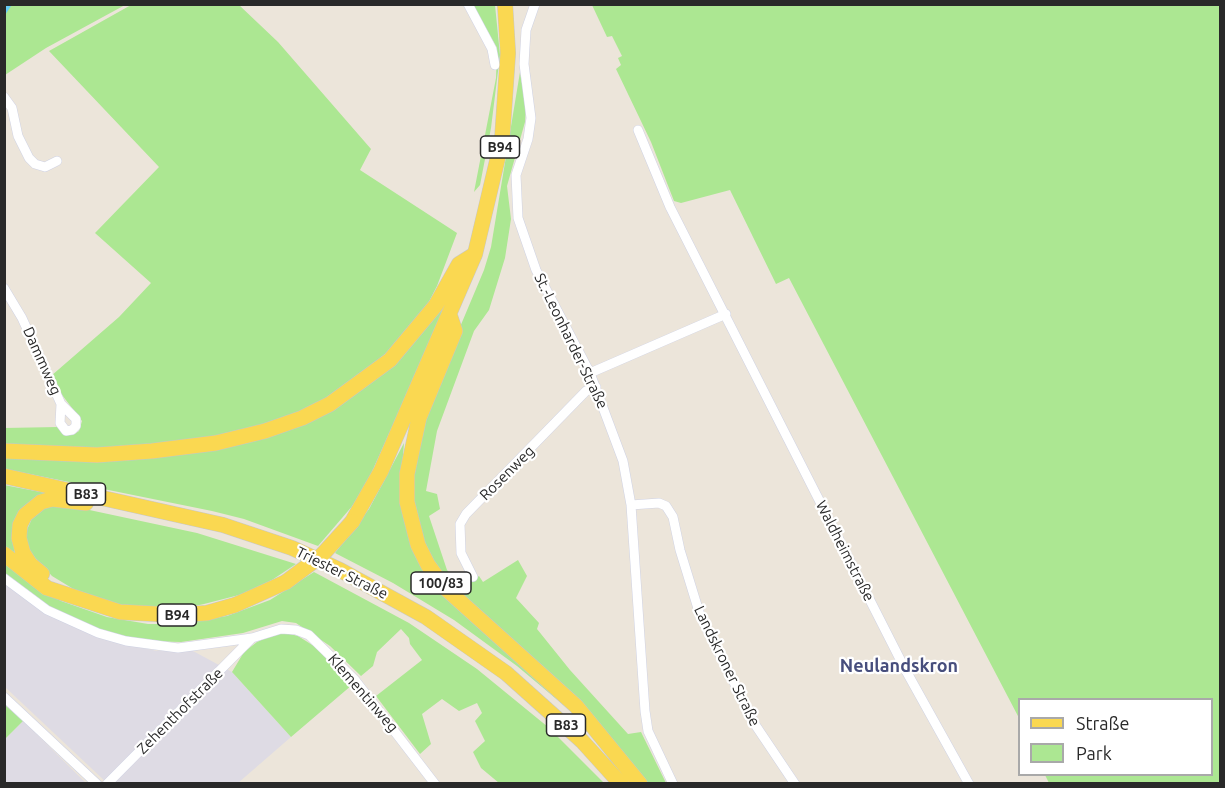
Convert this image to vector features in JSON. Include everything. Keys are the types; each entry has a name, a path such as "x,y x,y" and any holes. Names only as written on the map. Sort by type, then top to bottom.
{"main road":[{"name":"B94","path":"65,593 90,604 120,612 176,615 207,613 235,605 286,582 322,555 352,522 381,471 475,254 502,140 508,52 505,4"},
{"path":"4,451 97,455 152,451 216,443 265,431 302,418 330,404 390,360 436,305 459,264 475,254"},
{"name":"100/83","path":"450,316 455,331 419,418 407,474 407,502 418,544 428,565 444,587 576,706 640,783"},
{"name":"Triester Straße","path":"4,476 223,525 304,553 384,592 466,643 543,704 621,783"},
{"path":"65,593 30,564 23,553 19,538 20,525 33,507 52,500 72,500 123,511 167,511"},
{"path":"4,554 47,588 65,593"}],"street":[{"path":"468,4 492,49 495,64"},
{"name":"St.-Leonharder-Straße","path":"535,4 526,30 524,64 531,118 528,139 516,175 514,192 518,218 536,270 590,373 623,461 632,506 648,732 673,783"},
{"path":"4,97 12,108 18,136 29,158 35,164 45,167 57,161"},
{"name":"Waldheimstraße","path":"638,130 670,207 905,669 969,783"},
{"name":"Dammweg","path":"4,288 22,318 61,404"},
{"path":"590,373 726,314"},
{"name":"Rosenweg","path":"473,577 461,553 460,524 466,514 586,391 596,387"},
{"name":"Landskroner Straße","path":"632,506 659,503 666,506 673,517 680,550 700,615 756,726 795,783"},
{"name":"Klementinweg","path":"4,578 47,610 98,633 126,641 178,648 252,638 280,628 296,630 309,635 355,680 435,783"},
{"name":"Zehenthofstraße","path":"107,783 252,638"},
{"path":"4,697 97,783"}],"shaded area":[{"path":"4,581 26,600 48,614 103,639 157,651 193,651 232,672 291,737 238,783 107,783 5,687"},
{"path":"23,721 86,783 5,784 5,739"}],"green space":[{"path":"5,4 125,5 46,48 5,75"},
{"path":"131,5 239,5 278,42 371,149 360,170 457,233 437,286 420,319 399,344 349,387 291,417 221,435 174,442 104,448 5,445 4,428 58,427 62,432 73,435 79,431 82,421 59,391 51,376 119,317 151,283 95,233 159,167 49,51"},
{"path":"473,5 495,5 500,55 491,128 480,185 474,192 496,78 497,48"},
{"path":"592,5 1220,5 1220,783 1049,783 1046,776 1213,776 1213,698 1018,698 1018,716 789,278 776,284 730,190 681,203 674,201 651,142 616,69 621,65 618,58 622,56 612,36 607,37"},
{"path":"520,72 526,107 525,122 507,186 511,219 505,258 489,310 474,331 437,431 426,491 437,494 440,509 429,516 447,570 462,588 479,576 483,582 518,560 527,576 516,598 539,623 537,629 570,670 628,734 641,732 666,783 648,783 627,757 456,592 433,562 418,527 414,509 412,468 436,384 484,270 491,247"},
{"path":"441,307 445,309 366,485 354,504 318,546 244,519 212,511 5,469 4,457 67,460 304,422"},
{"path":"404,443 402,469 417,554 573,713 517,666 454,620 393,583 335,553 369,509"},
{"path":"4,485 46,493 35,499 14,553 5,547"},
{"path":"66,505 197,533 296,564 272,580 243,594 185,608 127,606 101,600 80,593 52,576 28,550 26,532 33,516 47,507"},
{"path":"4,561 35,585 61,601 107,617 148,624 177,624 227,616 270,600 314,572 409,623 477,669 548,727 604,783 499,783 481,768 473,752 485,741 475,721 482,713 477,703 459,711 442,699 422,714 431,744 420,754 376,696 422,660 401,629 377,652 373,666 361,676 330,646 296,623 282,621 243,633 181,642 146,641 99,630 57,612 5,573"},
{"path":"286,633 298,636 317,648 352,685 291,737 232,672 244,652 257,642 274,634"},
{"path":"4,704 23,721 5,739 4,739"}],"waterway":[{"path":"4,13 10,4"}],"district":[{"name":"Neulandskron","path":"899,666"}]}
